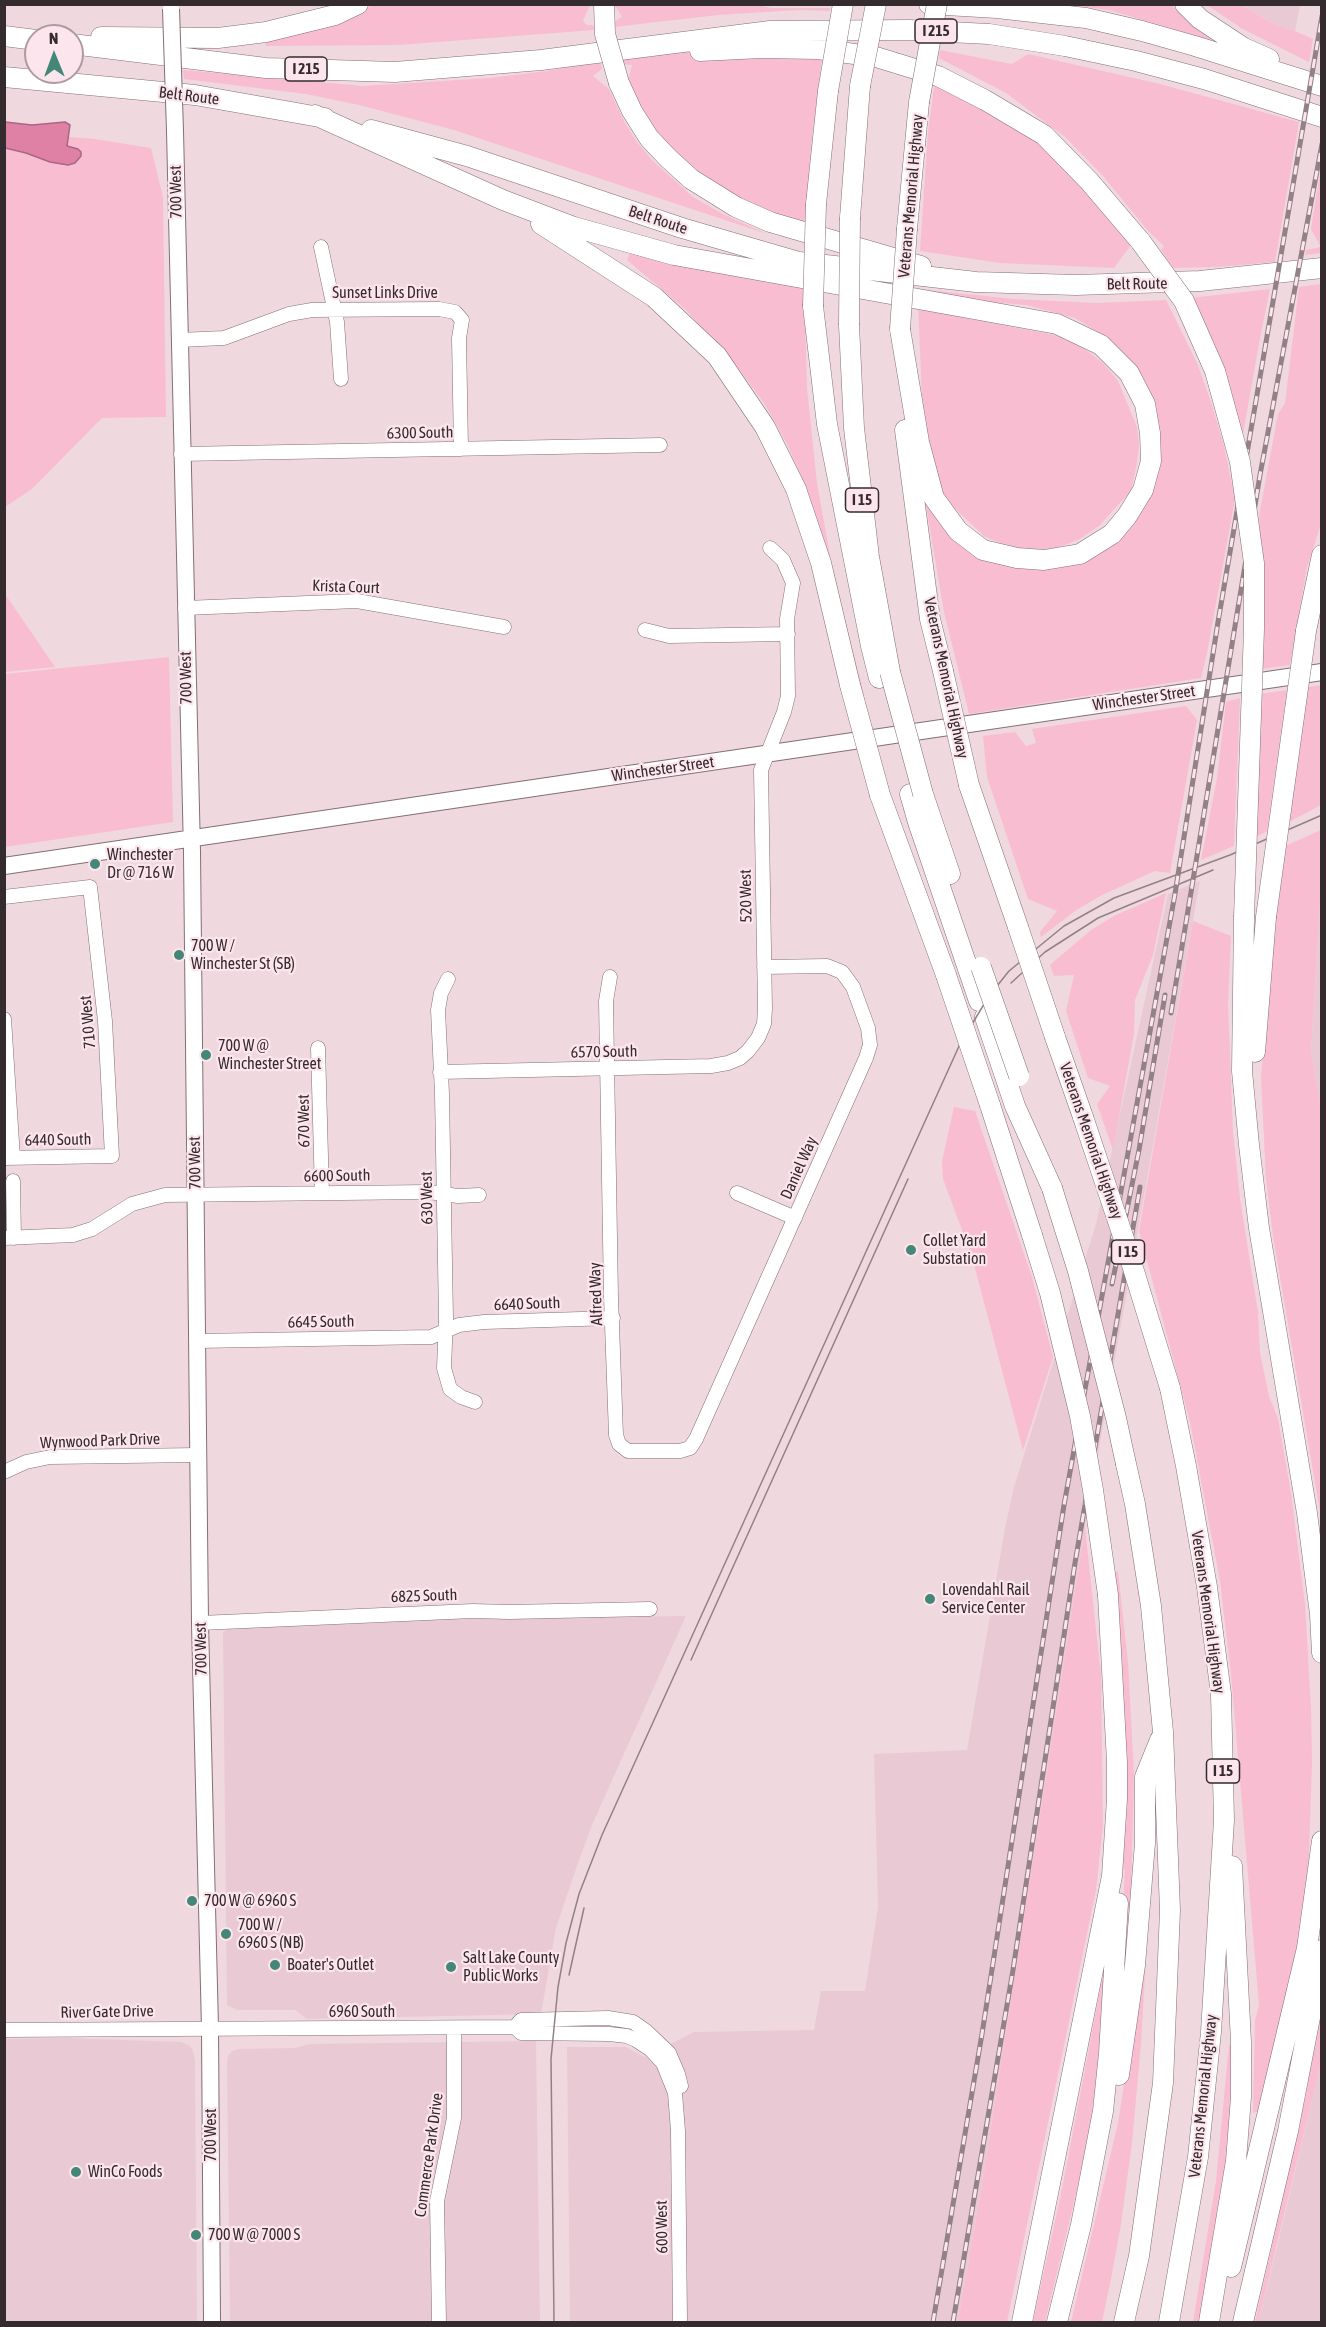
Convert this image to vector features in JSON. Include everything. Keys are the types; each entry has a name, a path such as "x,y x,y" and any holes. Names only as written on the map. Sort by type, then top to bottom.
{"highway":[{"path":"84,37 218,38 266,32 335,15 358,4"},
{"path":"604,4 605,34 619,83 632,111 649,138 692,178 736,207 770,222 975,282"},
{"path":"843,4 828,91 816,204 813,306 826,424 871,646 885,675"},
{"name":"I 15","path":"876,4 860,86 850,218 849,325 854,429 885,675 917,794 981,967 1018,1076 1078,1271 1116,1418 1135,1504 1151,1606 1163,1732 1170,1910 1163,2083 1139,2256 1124,2322"},
{"path":"929,4 998,8 1086,18 1195,46 1322,86"},
{"name":"Veterans Memorial Highway","path":"937,4 919,102 900,329 905,434 930,619 969,785 1125,1242 1170,1388 1207,1587 1221,1694 1224,1821 1211,2032 1198,2157 1169,2322"},
{"path":"1185,4 1200,19 1244,48 1322,80"},
{"name":"I 215","path":"84,45 278,69 395,72 541,60 770,31 909,30 989,34 1065,46 1136,61 1204,79 1322,117"},
{"path":"5,36 24,37"},
{"path":"541,60 761,48 818,50 876,57 938,76 985,100 1044,135 1089,181 1141,242 1184,301 1211,361 1240,462 1254,563 1242,1071 1259,1228 1307,1513 1320,1614 1322,1653"},
{"name":"Belt Route","path":"4,77 195,95 315,115 467,156 682,228 799,262 975,282 1133,285 1211,280 1322,268"},
{"path":"315,115 503,200 574,227 674,255 1057,324 1101,345 1129,373 1145,404 1150,433 1151,461 1143,490 1127,516 1112,534 1080,554 1044,560 1017,558 983,550 958,531 934,498 919,442 900,329"},
{"path":"503,200 654,297 717,356 765,427 796,489 821,563 850,686 880,795 946,975 1050,1293 1080,1416 1108,1595 1116,1723 1119,1884 1109,2053 1103,2111 1081,2224 1057,2322"},
{"path":"1249,1145 1266,917 1306,631 1322,555"},
{"path":"917,794 918,822 979,1001 1015,1106 1052,1188"},
{"path":"1209,2322 1236,2161 1241,2097 1237,1938 1221,1694"},
{"path":"1081,2224 1102,2157 1121,2066 1135,1965 1144,1843 1145,1777 1163,1732"},
{"path":"1023,2322 1106,1912 1113,1867 1117,1799"},
{"path":"1217,2322 1307,1948 1322,1841"},
{"path":"1243,2322 1288,2131 1322,1950"}],"main road":[{"name":"700 West","path":"171,7 191,838 200,1623 210,2028 212,2322"},
{"name":"Winchester Street","path":"4,866 1322,672"}],"street":[{"path":"321,248 334,309 341,379"},
{"name":"Sunset Links Drive","path":"179,340 224,338 289,314 334,309 439,309 455,312 462,320 459,338 461,449"},
{"name":"6300 South","path":"181,454 660,445"},
{"name":"520 West","path":"758,1038 764,1024 761,770 770,753 788,696 787,619 793,583 783,560 770,548"},
{"name":"Krista Court","path":"185,608 357,601 504,627"},
{"path":"645,630 669,636 788,634"},
{"name":"710 West","path":"4,897 90,887 105,1021 112,1156"},
{"name":"Daniel Way","path":"690,1448 866,1058 870,1039 853,987 842,972 827,966 764,967"},
{"name":"Alfred Way","path":"610,977 606,1001 616,1431 619,1444 624,1449 636,1452 680,1451 690,1448"},
{"name":"630 West","path":"448,979 441,993 438,1010 444,1194 444,1368 447,1382 455,1394 475,1402"},
{"path":"4,1019 9,1158"},
{"name":"6570 South","path":"440,1072 711,1066 728,1063 748,1051 758,1038"},
{"name":"670 West","path":"318,1048 322,1193"},
{"name":"6440 South","path":"9,1158 112,1156"},
{"path":"9,1238 13,1181"},
{"name":"6600 South","path":"9,1238 73,1235 92,1229 125,1207 141,1200 165,1195 429,1192 479,1195"},
{"path":"737,1193 795,1218"},
{"name":"6640 South","path":"445,1332 459,1325 499,1320 613,1318"},
{"name":"6645 South","path":"197,1341 431,1337 445,1332"},
{"name":"Wynwood Park Drive","path":"4,1472 34,1460 50,1457 198,1455"},
{"name":"6825 South","path":"200,1623 473,1611 650,1609"},
{"name":"6960 South","path":"210,2028 515,2027 521,2020 608,2018 633,2022 641,2035"},
{"name":"River Gate Drive","path":"4,2030 210,2028"},
{"name":"Commerce Park Drive","path":"439,2322 437,2201 454,2118 454,2028"},
{"name":"600 West","path":"641,2035 669,2053 678,2074 683,2111 678,2131 680,2322"}],"shaded area":[{"path":"376,4 590,5 583,21 587,25 593,25 594,30 399,45 265,46 268,40 343,19"},
{"path":"755,4 771,8 830,8 829,11 800,10 718,15 614,27 614,22 622,17 615,5"},
{"path":"1070,5 1171,5 1212,37 1211,40 1109,10"},
{"path":"1207,5 1241,5 1274,24 1313,39 1309,62 1241,28"},
{"path":"1241,5 1300,5 1295,31 1274,24"},
{"path":"714,49 823,50 812,139 805,226 746,203 696,173 661,138 646,118 628,81 632,65 622,64 620,58"},
{"path":"940,50 1012,64 1028,54 1160,84 1299,122 1275,262 1173,268 1161,250 1164,246 1148,231 1103,176 1065,137 1006,93 939,58"},
{"path":"600,61 602,69 593,76 609,89 636,141 653,161 693,197 767,234 454,130 359,105 306,94 184,79 183,70 363,86 489,78 547,71"},
{"path":"935,79 1038,142 1087,190 1131,245 1114,268 1000,263 920,251 928,132"},
{"path":"5,122 32,125 65,122 70,125 67,146 78,149 81,156 75,163 68,165 5,148"},
{"path":"5,132 95,139 151,148 163,197 166,417 102,418 32,489 5,507"},
{"path":"1321,167 1321,247 1311,229"},
{"path":"1321,247 1321,253 1305,255 1306,250"},
{"path":"630,253 804,285 807,388 817,483 834,578 864,694 861,695 814,512 802,477 786,442 764,403 738,368 686,310 627,260"},
{"path":"1321,284 1321,524 1307,567 1290,665 1261,669 1262,558 1259,516 1278,414 1285,403 1299,287"},
{"path":"919,289 1013,299 1097,303 1166,300 1197,363 1211,402 1224,446 1235,499 1201,678 969,714 944,612 924,494 957,537 1076,560 1149,491 1140,376 1112,341 1075,318 1026,305 978,301 919,292"},
{"path":"1270,289 1243,434 1223,371 1190,298"},
{"path":"918,304 944,308 955,316 1060,336 1082,347 1103,363 1118,381 1137,427 1139,446 1131,491 1099,526 1078,540 1056,548 1036,550 1019,548 984,536 946,500 936,483 925,428"},
{"path":"5,594 55,667 5,672"},
{"path":"169,657 173,822 5,847 5,674"},
{"path":"1321,685 1321,805 1289,822 1308,687"},
{"path":"1287,690 1267,831 1256,837 1260,694"},
{"path":"1240,698 1234,846 1201,860 1217,778 1226,702"},
{"path":"1186,706 1197,720 1170,873 1155,871 1102,895 1075,911 1041,937 1040,932 1057,911 1028,899 987,777 983,736 1015,732 1026,746 1036,743 1032,729"},
{"path":"1321,830 1321,886 1311,1052 1322,1118 1321,1518 1273,1236 1266,1179 1261,1078 1271,946 1285,846"},
{"path":"1200,881 1084,1533 982,2185 958,2322 570,2322 567,2047 626,2047 645,2057 694,2032 814,2030 821,1991 865,1991 878,1907 874,1754 967,1750 1014,1487 1096,1224 1168,894"},
{"path":"1321,886 1321,1118 1311,1052"},
{"path":"1166,893 1153,955 1135,1000 1134,1034 1113,1150 1097,1104 1110,1086 1088,1078 1066,1011 1074,975 1054,976 1050,965 1091,930 1114,916"},
{"path":"1193,921 1231,936 1228,1004 1233,1132 1240,1198 1258,1313 1260,1353 1269,1396 1278,1419 1291,1493 1305,1604 1311,1707 1312,1763 1308,1882 1297,1960 1259,2111 1253,2113 1255,2020 1259,2005 1231,1674 1220,1581 1190,1422 1139,1231"},
{"path":"954,1107 975,1111 1032,1277 1053,1357 1023,1450 972,1257 943,1179 942,1161"},
{"path":"1085,1527 1101,1676 1103,1825 1096,1890 1007,2322 958,2322 982,2185"},
{"path":"1118,1571 1128,1662 1134,1774 1131,1895 1124,1978 1115,2037 1125,1870 1123,1869 1127,1790 1113,1573"},
{"path":"686,1616 592,1825 578,1863 556,1928 541,2014 307,2019 295,2010 237,2010 227,2005 223,1632 228,1629 456,1619"},
{"path":"1144,1957 1146,1957 1141,2044 1132,2143 1111,2279 1102,2322 1071,2322 1118,2123"},
{"path":"1103,1975 1105,1976 1099,2071 1089,2140 1045,2322 1033,2322 1062,2189"},
{"path":"1321,1997 1321,2062 1258,2322 1255,2322 1306,2095"},
{"path":"67,2038 181,2042 190,2046 193,2051 195,2060 197,2322 5,2322 5,2039"},
{"path":"536,2041 540,2322 230,2322 227,2063 232,2051 295,2048 309,2044"},
{"path":"1229,2045 1236,2045 1228,2154 1199,2322 1193,2322 1216,2181"},
{"path":"1321,2062 1321,2322 1258,2322 1277,2247"}],"tram line":[{"path":"554,2322 551,2059 558,1987 566,1943 579,1894 602,1835 960,1044 989,996 1009,971 1064,926 1114,898 1230,855 1322,815"},
{"path":"1011,983 1045,952 1098,918 1213,870"},
{"path":"691,1660 908,1179"},
{"path":"569,1975 584,1908"}],"railway":[{"path":"933,2322 982,2034 1064,1505 1175,894 1218,622 1322,16"},
{"path":"1171,1013 1260,475 1322,144"},
{"path":"1112,1284 1139,1150 1165,995"},
{"path":"953,2322 1013,1970 1075,1563 1140,1187"}],"place":[{"name":"Winchester Dr @ 716 W","path":"95,864"},
{"name":"700 W / Winchester St (SB)","path":"179,955"},
{"name":"700 W @ Winchester Street","path":"206,1055"},
{"name":"Collet Yard Substation","path":"911,1250"},
{"name":"Lovendahl Rail Service Center","path":"930,1599"},
{"name":"700 W @ 6960 S","path":"192,1901"},
{"name":"700 W / 6960 S (NB)","path":"226,1934"},
{"name":"Boater's Outlet","path":"275,1965"},
{"name":"Salt Lake County Public Works","path":"451,1967"},
{"name":"WinCo Foods","path":"76,2172"},
{"name":"700 W @ 7000 S","path":"196,2235"}]}
